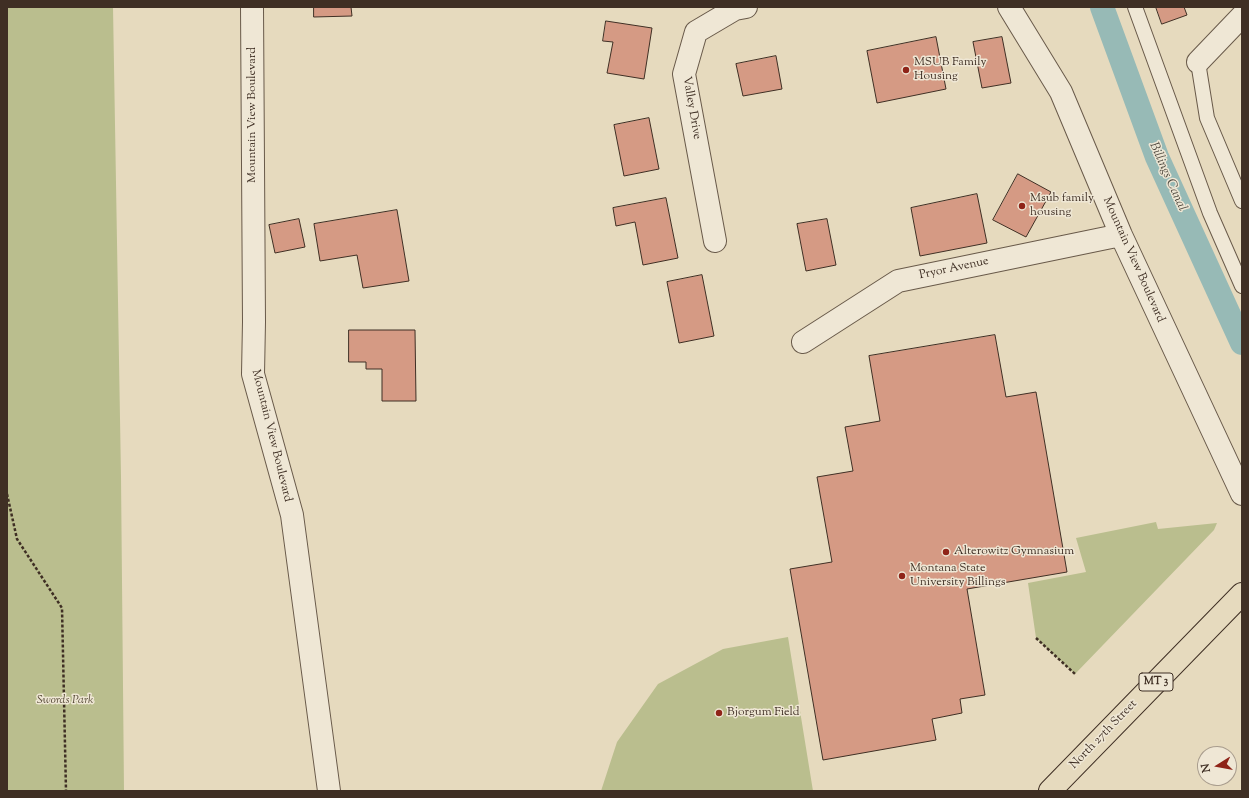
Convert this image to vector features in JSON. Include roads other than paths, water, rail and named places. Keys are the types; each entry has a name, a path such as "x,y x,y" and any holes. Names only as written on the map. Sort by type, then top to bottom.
{"main road":[{"name":"North 27th Street","path":"1050,791 1242,594"}],"street":[{"name":"Mountain View Boulevard","path":"252,7 253,374 292,515 328,791"},
{"name":"Valley Drive","path":"715,241 684,74 696,32 735,9 746,7"},
{"name":"Mountain View Boulevard","path":"1009,7 1061,92 1121,235 1242,494"},
{"path":"1198,62 1242,16"},
{"name":"Pryor Avenue","path":"803,342 898,281 1121,235"}],"lane":[{"path":"1136,7 1210,213 1242,286"},
{"path":"1198,62 1207,118 1242,201"}],"waterway":[{"name":"Billings Canal","path":"1102,7 1157,157 1242,343"}],"place":[{"name":"MSUB Family Housing","path":"906,70"},
{"name":"Msub family housing","path":"1022,206"},
{"name":"Alterowitz Gymnasium","path":"946,552"},
{"name":"Montana State University Billings","path":"902,576"},
{"name":"Bjorgum Field","path":"719,713"}],"park label":[{"name":"Swords Park","path":"65,701"}]}
